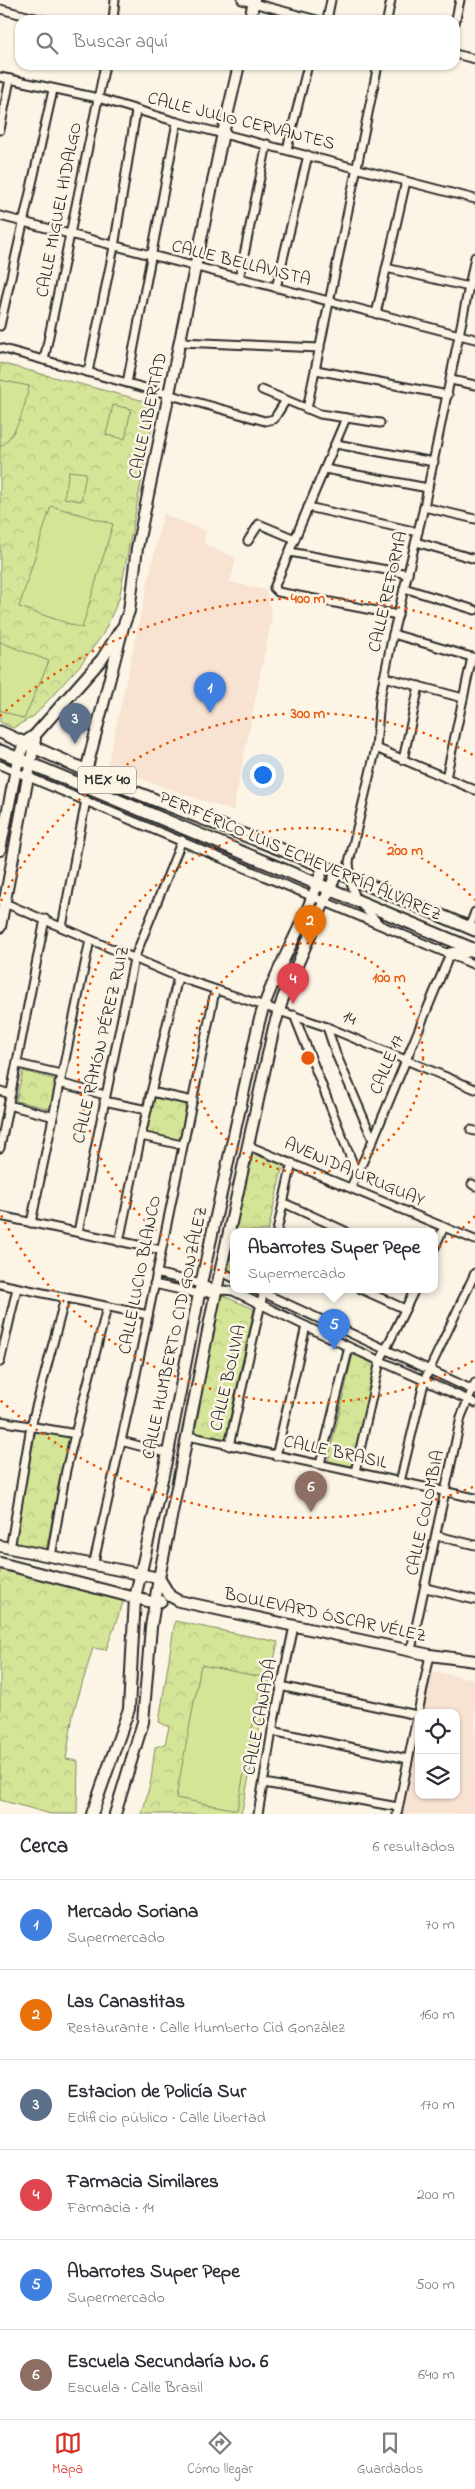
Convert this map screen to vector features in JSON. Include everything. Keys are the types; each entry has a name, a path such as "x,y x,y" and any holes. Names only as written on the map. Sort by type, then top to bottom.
{"main road":[{"name":"PERIFÉRICO LUIS ECHEVERRÍA ÁLVAREZ","path":"0,732 86,771 350,877 472,929"},
{"name":"PERIFÉRICO LUIS ECHEVERRÍA ÁLVAREZ","path":"0,752 330,888 474,950"},
{"path":"450,954 474,950"}],"street":[{"path":"113,15 115,0"},
{"path":"242,0 300,15"},
{"path":"328,15 331,0"},
{"path":"389,15 392,0"},
{"path":"457,15 460,0"},
{"path":"251,15 254,2"},
{"path":"0,9 23,15"},
{"path":"460,55 475,59"},
{"name":"CALLE MIGUEL HIDALGO","path":"44,360 104,70"},
{"name":"CALLE LIBERTAD","path":"86,771 123,626 129,611 137,548 223,133 238,70"},
{"path":"287,149 307,70"},
{"path":"306,409 316,370 328,302 377,70"},
{"name":"CALLE JULIO CERVANTES","path":"0,76 53,90 98,98 136,111 475,199"},
{"path":"0,130 10,79"},
{"path":"0,326 53,90"},
{"path":"88,372 114,247 136,111"},
{"path":"127,383 150,256 178,122"},
{"path":"239,279 267,144"},
{"path":"276,288 308,156"},
{"path":"376,314 406,181"},
{"name":"CALLE BELLAVISTA","path":"0,216 71,236 475,339"},
{"name":"CALLE REFORMA","path":"379,924 356,899 350,877 349,862 376,748 380,698 384,677 434,462 475,257"},
{"path":"386,268 469,287"},
{"path":"181,342 320,348"},
{"path":"0,348 170,396 268,421 275,418 286,400"},
{"path":"316,370 448,395"},
{"path":"451,380 475,385"},
{"path":"262,390 306,409 329,416 380,423"},
{"path":"346,418 326,469 276,581 275,590 398,615"},
{"path":"336,444 434,462"},
{"path":"326,469 428,488"},
{"path":"308,508 418,532"},
{"path":"424,508 475,518"},
{"path":"248,541 259,524 295,538"},
{"path":"416,542 475,559"},
{"path":"290,552 408,574"},
{"path":"404,588 475,610"},
{"path":"0,850 14,770 18,759 30,745 35,735 102,659 123,626"},
{"path":"393,634 473,658 446,778"},
{"path":"384,677 463,698"},
{"path":"403,760 419,686"},
{"path":"0,927 3,902 30,764 30,745"},
{"path":"376,748 475,790"},
{"path":"0,765 182,840 475,965"},
{"path":"62,927 86,800"},
{"name":"CALLE RAMÓN PÉREZ RUIZ","path":"78,1232 134,959 182,840"},
{"name":"CALLE HUMBERTO CID GONZÁLEZ","path":"92,1814 129,1709 135,1598 142,1575 234,1131 264,1006 314,897 323,866"},
{"name":"CALLE HUMBERTO CID GONZÁLEZ","path":"231,1228 279,1011 337,872"},
{"name":"14","path":"3,902 178,977 327,1027 475,1089"},
{"path":"472,929 475,912"},
{"path":"0,1148 45,920"},
{"path":"31,1223 90,940"},
{"name":"CALLE 17","path":"350,1187 373,1140 450,954"},
{"path":"119,1242 141,1136 178,977"},
{"name":"CALLE LUCIO BLANCO","path":"93,1566 216,990"},
{"path":"294,1015 357,1174"},
{"path":"327,1027 336,1054 373,1140"},
{"path":"18,1064 62,1074"},
{"path":"59,1083 147,1110"},
{"path":"0,1091 11,1094"},
{"path":"151,1092 193,1101"},
{"path":"8,1106 52,1116"},
{"path":"234,1131 250,1140"},
{"path":"141,1136 182,1145"},
{"name":"AVENIDA URUGUAY","path":"250,1140 292,1164 475,1240"},
{"path":"278,1228 292,1164"},
{"path":"284,1203 338,1228"},
{"path":"0,1216 161,1250"},
{"path":"438,1241 444,1228"},
{"name":"CALLE HUMBERTO CID GONZÁLEZ","path":"114,1814 143,1722 151,1626 159,1578 216,1291 230,1234"},
{"path":"222,1272 230,1276"},
{"path":"156,1273 200,1289"},
{"path":"400,1482 424,1379 475,1273"},
{"path":"0,1284 148,1315"},
{"path":"154,1284 230,1291"},
{"path":"0,1362 18,1288"},
{"path":"238,1293 349,1347 475,1403"},
{"name":"CALLE BOLIVIA","path":"229,1446 264,1293"},
{"path":"268,1293 385,1350 474,1388"},
{"path":"370,1293 405,1309"},
{"path":"354,1472 380,1361 413,1293"},
{"path":"0,1563 155,1603 170,1596 159,1578 5,1547 32,1426 65,1298"},
{"path":"51,1557 66,1470 107,1307"},
{"path":"276,1456 306,1326"},
{"path":"320,1464 349,1347"},
{"name":"CALLE COLOMBIA","path":"411,1650 462,1418 474,1388"},
{"path":"0,1421 76,1434"},
{"name":"CALLE BRASIL","path":"188,1436 475,1498"},
{"path":"121,1441 162,1452"},
{"path":"437,1536 475,1545"},
{"path":"26,1569 31,1553"},
{"path":"426,1588 475,1600"},
{"name":"BOULEVARD ÓSCAR VÉLEZ","path":"170,1596 179,1601 411,1650 430,1656 475,1661"},
{"name":"CALLE CANADÁ","path":"258,1814 280,1686 294,1626"},
{"path":"418,1709 430,1656"},
{"path":"280,1686 415,1715"},
{"path":"264,1783 397,1810 415,1725"},
{"path":"272,1731 408,1759"}],"shaded area":[{"path":"163,514 206,531 204,544 236,558 230,582 266,590 272,616 233,811 107,767"},
{"path":"431,1672 475,1679 475,1814 399,1814 415,1745 415,1799 460,1799 460,1709 423,1709"}],"green space":[{"path":"0,363 156,404 119,599 103,634 82,663 34,716 13,728 0,722"},
{"path":"0,380 29,386 23,411 16,427 0,447"},
{"path":"113,405 131,409 125,439 106,435"},
{"path":"69,471 86,473 81,501 64,498"},
{"path":"51,506 113,524 82,628 19,607"},
{"path":"0,642 49,661 24,719 0,710"},
{"path":"23,1071 57,1080 51,1109 16,1101"},
{"path":"145,1093 195,1104 186,1143 137,1132"},
{"path":"251,1153 283,1165 269,1228 237,1228"},
{"path":"221,1295 254,1309 225,1440 192,1432"},
{"path":"353,1354 375,1365 352,1467 328,1461"},
{"path":"36,1430 69,1437 46,1550 13,1542"},
{"path":"0,1569 125,1597 106,1650 93,1648 73,1714 66,1759 78,1761 77,1814 51,1814 0,1800"},
{"path":"175,1621 278,1642 241,1814 142,1814 151,1780 155,1747 165,1744 169,1727 159,1722"},
{"path":"201,1665 262,1677 237,1810 176,1798"}],"place":[{"name":"Mercado Soriana","path":"210,713"},
{"name":"Estacion de Policía Sur","path":"75,744"},
{"name":"Las Canastitas","path":"310,946"},
{"name":"Farmacia Similares","path":"293,1004"},
{"name":"Abarrotes Super Pepe","path":"334,1350"},
{"name":"Escuela Secundaría No. 6","path":"311,1512"}]}
